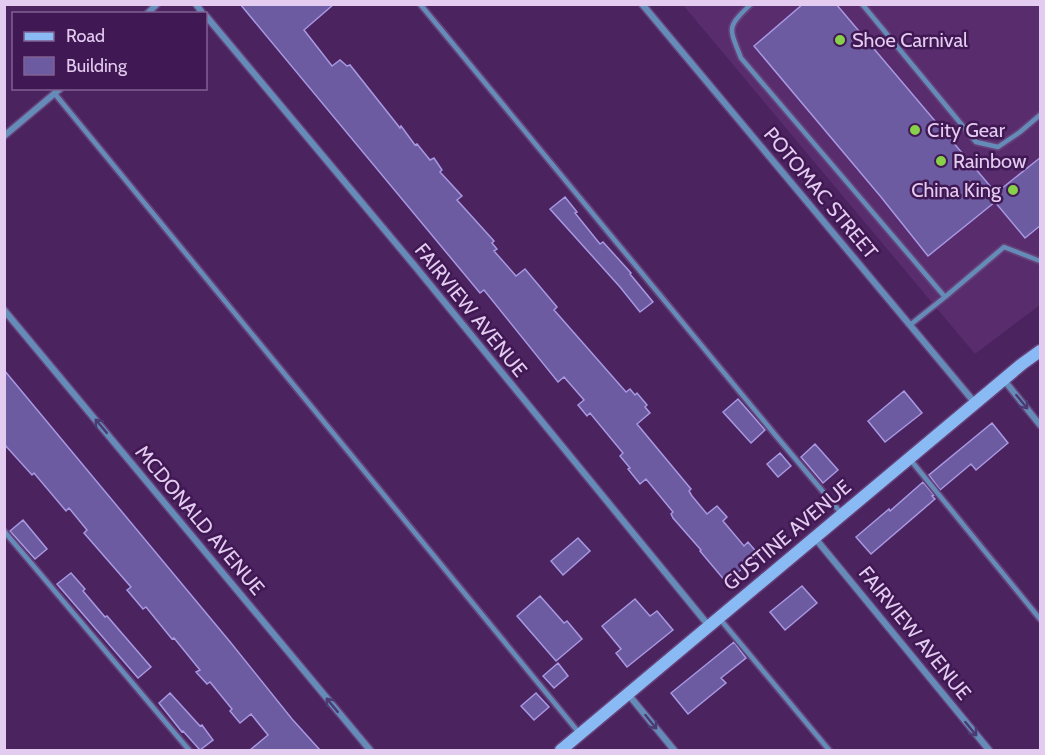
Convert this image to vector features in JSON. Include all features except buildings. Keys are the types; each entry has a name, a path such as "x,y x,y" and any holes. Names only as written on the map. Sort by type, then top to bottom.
{"street":[{"name":"POTOMAC STREET","path":"646,6 975,403"},
{"name":"FAIRVIEW AVENUE","path":"207,19 714,622"},
{"path":"4,136 59,90"},
{"name":"MCDONALD AVENUE","path":"4,310 370,750"},
{"name":"GUSTINE AVENUE","path":"561,750 975,403 1041,351"},
{"path":"1004,380 1041,425"},
{"name":"FAIRVIEW AVENUE","path":"815,537 989,750"},
{"path":"628,694 674,750"}],"lane":[{"path":"420,4 843,514"},
{"path":"751,4 734,20 731,33 741,58 945,297"},
{"path":"862,4 976,142 998,147 1041,115"},
{"path":"55,94 580,734"},
{"path":"910,325 1004,247 1041,261"},
{"path":"909,458 1041,618"},
{"path":"4,531 189,750"},
{"path":"714,622 829,750"}],"shaded area":[{"path":"683,5 1040,5 1040,305 975,354"}],"place":[{"name":"Shoe Carnival","path":"840,40"},
{"name":"City Gear","path":"915,130"},
{"name":"Rainbow","path":"941,161"},
{"name":"China King","path":"1013,190"}]}
